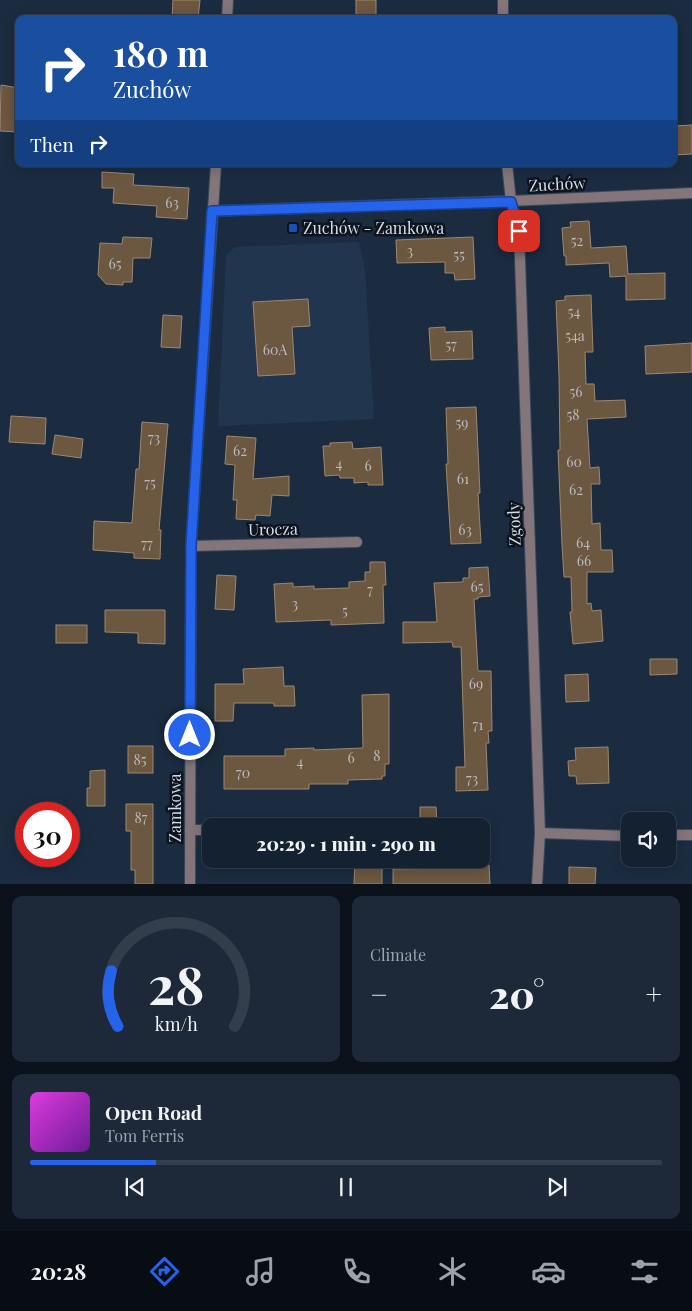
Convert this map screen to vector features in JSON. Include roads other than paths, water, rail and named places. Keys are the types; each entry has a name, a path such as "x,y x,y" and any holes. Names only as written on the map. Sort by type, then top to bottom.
{"street":[{"path":"227,15 228,0"},
{"path":"503,0 503,15"},
{"name":"Zamkowa","path":"190,884 191,546 216,167"},
{"name":"Zgody","path":"507,167 511,202 519,231 540,833 537,884"},
{"name":"Zuchów","path":"212,211 511,202 692,193"},
{"name":"Urocza","path":"191,546 357,542"},
{"path":"190,830 202,830"},
{"path":"540,833 621,836"},
{"path":"676,835 692,835"}],"place":[{"name":"Zuchów - Zamkowa","path":"293,228"}]}
